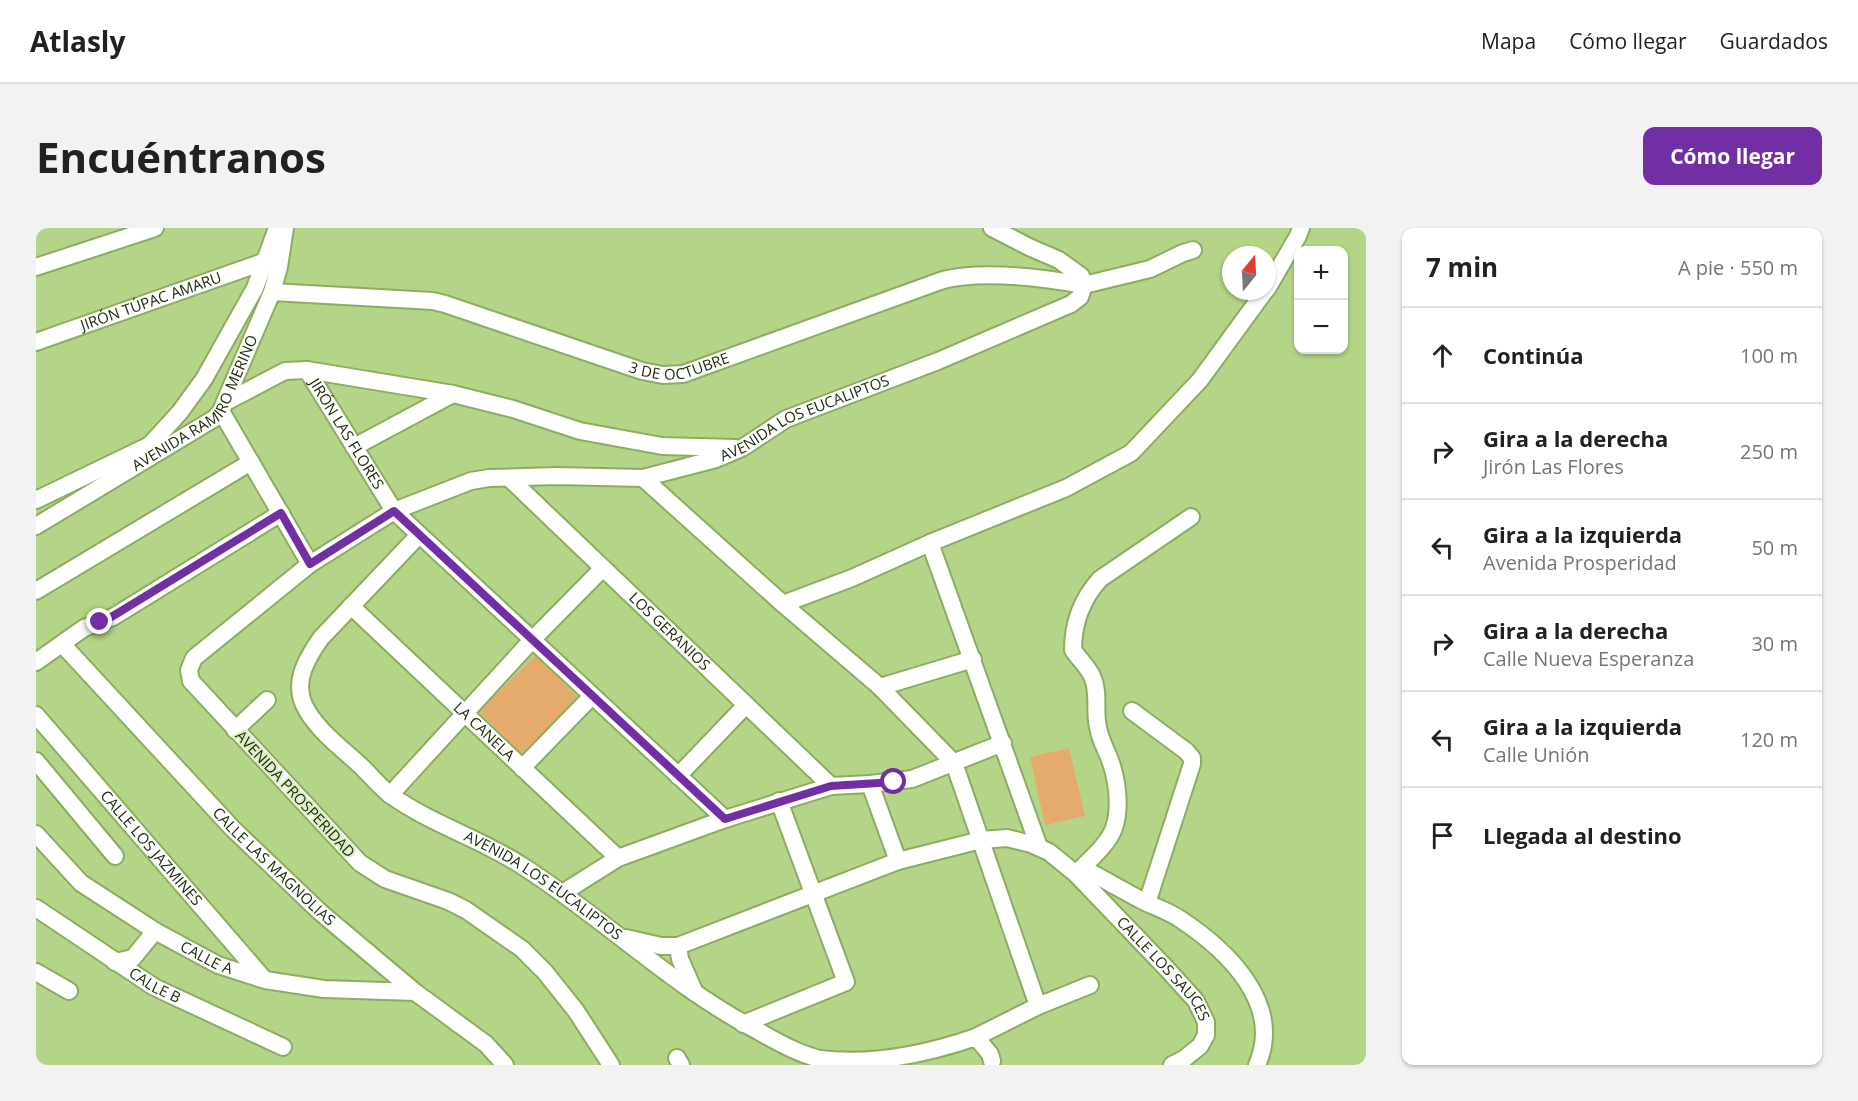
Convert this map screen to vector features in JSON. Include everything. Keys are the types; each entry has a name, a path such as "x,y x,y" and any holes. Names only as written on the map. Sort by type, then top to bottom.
{"street":[{"path":"36,267 154,228"},
{"name":"AVENIDA RAMIRO MERINO","path":"36,500 153,442 180,412 204,379 255,288 276,228"},
{"name":"AVENIDA RAMIRO MERINO","path":"36,526 215,418 224,407 272,292 279,267 285,228"},
{"path":"992,228 1059,260 1081,276 1084,285 1150,269 1193,250"},
{"path":"1276,273 1301,228"},
{"name":"JIRÓN TÚPAC AMARU","path":"36,342 266,261"},
{"name":"3 DE OCTUBRE","path":"272,292 445,304 663,375 683,374 961,275 1084,285"},
{"name":"AVENIDA LOS EUCALIPTOS","path":"394,511 471,481 557,476 643,478 716,459 742,448 786,419 938,362 1071,303 1080,297 1084,285"},
{"path":"783,604 852,578 930,543 1066,488 1131,453 1200,380 1259,300"},
{"path":"310,564 251,462 224,407 285,370 307,370 453,394 513,409 580,430 662,447 742,448"},
{"name":"JIRÓN LAS FLORES","path":"307,370 394,511 725,819"},
{"path":"354,447 453,394"},
{"path":"36,591 251,462"},
{"name":"LOS GERANIOS","path":"509,478 831,786"},
{"path":"643,478 783,604 880,687 954,763 1038,1006"},
{"name":"AVENIDA PROSPERIDAD","path":"394,511 310,564 194,658 190,664 189,676 235,730 373,874 448,901 466,910 522,949 545,972 576,1011 611,1065"},
{"path":"36,662 84,628 113,616 281,513"},
{"path":"1079,871 1107,841 1114,829 1117,798 1114,774 1101,741 1097,722 1096,687 1092,674 1073,650 1075,627 1082,603 1100,579 1191,517"},
{"name":"AVENIDA LOS EUCALIPTOS","path":"419,535 321,638 308,657 299,688 304,704 314,720 390,795 419,813 521,864 564,892 696,995 743,1024 788,1047 819,1058 853,1063 914,1055 976,1037 1038,1006 1090,985"},
{"path":"930,543 1039,847"},
{"path":"390,795 532,640 603,567"},
{"name":"LA CANELA","path":"351,606 618,858"},
{"name":"CALLE LAS MAGNOLIAS","path":"63,645 233,829 320,912 415,992 486,1044 505,1065"},
{"path":"880,687 973,659"},
{"path":"522,768 592,696"},
{"path":"235,730 267,700"},
{"path":"678,776 746,705"},
{"path":"1132,711 1186,751 1192,764 1148,903"},
{"name":"CALLE LOS JAZMINES","path":"36,715 265,980"},
{"path":"564,892 618,858 725,819 831,786 912,779 1003,743"},
{"path":"36,761 115,856"},
{"path":"870,784 898,861"},
{"path":"743,1024 846,982 779,801"},
{"path":"619,936 642,943 678,946 898,861 981,840 1007,838 1039,847 1079,871 1178,918 1207,938 1243,973 1260,1005 1264,1030 1257,1065"},
{"name":"CALLE A","path":"37,839 81,883 155,931 218,965 265,980 324,989 415,992"},
{"name":"CALLE LOS SAUCES","path":"1079,871 1196,1001 1206,1022 1206,1035 1200,1046 1172,1065"},
{"name":"CALLE B","path":"36,908 154,987 283,1047"},
{"path":"115,962 133,958 155,931"},
{"path":"678,946 680,959 696,995"},
{"path":"36,972 69,991"},
{"path":"976,1037 990,1054 993,1064"}],"shaded area":[{"path":"536,655 578,698 521,754 479,711"},
{"path":"1069,748 1085,816 1045,825 1030,757"}],"route":[{"path":"100,622 281,513 310,564 394,511 725,819 831,786 894,782"}]}
